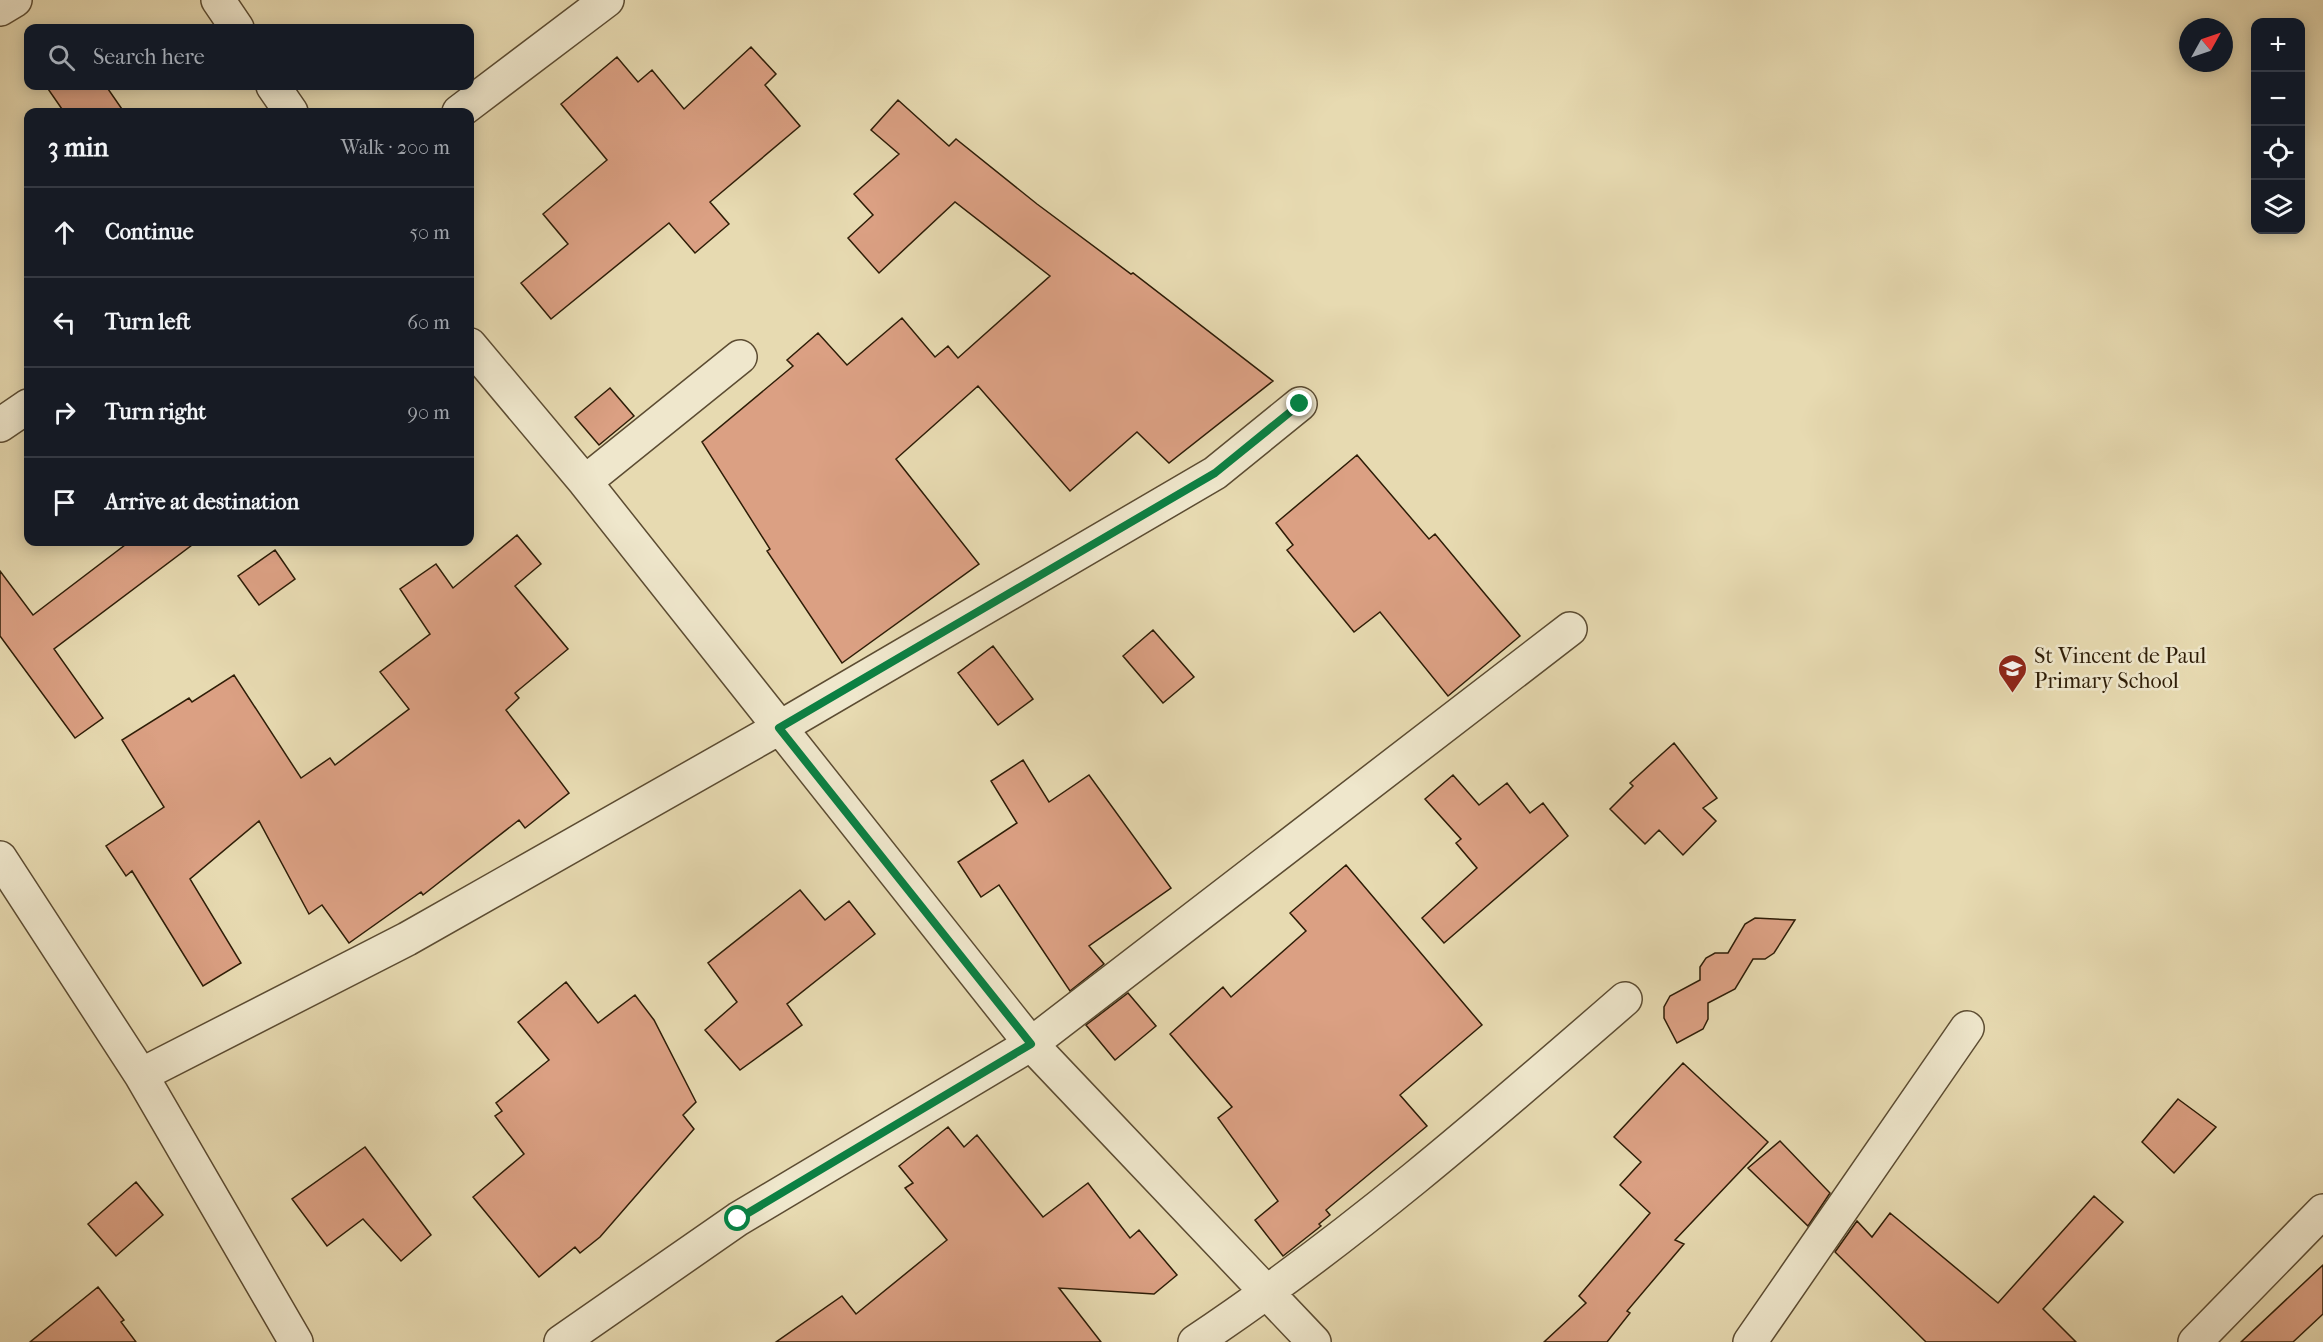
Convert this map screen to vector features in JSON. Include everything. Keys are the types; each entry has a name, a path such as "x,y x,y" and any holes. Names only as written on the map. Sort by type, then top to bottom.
{"street":[{"path":"0,9 15,0"},
{"path":"218,0 234,24"},
{"path":"464,108 607,0"},
{"path":"276,90 288,108"},
{"path":"474,350 585,482 1031,1044 1314,1342"},
{"path":"585,482 740,357"},
{"path":"141,1075 407,939 779,728 1215,473 1300,404"},
{"path":"0,425 24,409"},
{"path":"561,1342 738,1219 1031,1044 1570,629"},
{"path":"0,858 141,1075 296,1342"},
{"path":"1195,1342 1269,1293 1436,1163 1625,999"},
{"path":"1750,1342 1967,1029"},
{"path":"2195,1342 2323,1211"}],"building":[{"path":"751,47 776,74 765,85 800,126 710,202 729,224 695,253 669,223 551,319 521,283 568,244 543,214 607,160 561,104 617,57 638,82 652,70 684,109"},
{"path":"49,90 109,90 121,108 61,108"},
{"path":"898,100 949,146 956,139 1037,204 1131,274 1133,273 1273,381 1169,463 1137,432 1070,491 978,386 896,459 979,564 842,663 767,551 770,549 702,442 793,366 787,360 818,333 847,365 902,318 935,357 948,346 958,358 1050,276 955,202 879,273 848,238 873,215 854,194 899,154 871,130"},
{"path":"610,388 634,416 599,445 575,417"},
{"path":"1357,455 1429,539 1435,534 1520,636 1448,696 1380,612 1354,632 1287,550 1293,545 1276,523"},
{"path":"517,535 541,564 515,586 568,649 515,693 519,698 506,710 569,793 525,828 519,820 423,895 421,892 349,943 322,905 309,914 259,821 190,879 241,963 203,986 132,871 126,876 106,846 164,807 122,740 189,698 192,702 234,675 301,778 330,758 335,765 409,709 380,672 430,634 400,589 436,564 453,588"},
{"path":"124,546 191,546 54,649 103,718 75,738 0,636 0,571 33,615"},
{"path":"275,550 295,579 259,605 238,576"},
{"path":"1153,630 1194,677 1163,703 1123,656"},
{"path":"993,646 1033,699 998,725 958,673"},
{"path":"1674,743 1717,798 1703,808 1716,821 1683,855 1659,830 1645,844 1610,809 1633,786 1630,783"},
{"path":"1023,760 1049,802 1089,775 1171,888 1089,946 1104,964 1070,991 999,885 981,897 958,862 1017,823 991,781"},
{"path":"1453,775 1479,805 1507,783 1530,813 1543,803 1568,836 1444,943 1422,918 1477,868 1456,843 1461,839 1425,799"},
{"path":"1346,865 1482,1025 1400,1095 1427,1126 1326,1210 1330,1215 1319,1224 1321,1226 1283,1256 1255,1220 1278,1201 1218,1118 1232,1107 1170,1034 1223,987 1231,997 1306,931 1290,913"},
{"path":"800,890 825,920 849,901 875,934 787,1004 802,1025 740,1070 705,1030 737,1002 708,963"},
{"path":"1755,918 1795,920 1774,953 1765,959 1753,959 1735,989 1708,1003 1708,1019 1703,1029 1677,1043 1664,1018 1664,1007 1670,996 1700,980 1700,967 1706,958 1715,953 1728,953 1745,924"},
{"path":"566,982 598,1023 635,995 654,1020 696,1102 683,1115 694,1129 600,1237 580,1253 575,1247 539,1277 473,1197 524,1154 495,1116 502,1111 496,1103 549,1060 518,1022"},
{"path":"1128,993 1156,1026 1115,1060 1086,1025"},
{"path":"1683,1063 1768,1142 1675,1240 1684,1244 1627,1311 1630,1313 1607,1342 1544,1342 1586,1303 1579,1296 1650,1213 1620,1185 1641,1162 1614,1137"},
{"path":"2178,1099 2216,1127 2174,1173 2142,1142"},
{"path":"948,1127 964,1147 977,1135 1043,1217 1088,1183 1130,1238 1139,1230 1177,1275 1154,1294 1059,1288 1101,1342 776,1342 842,1296 856,1314 947,1240 905,1188 913,1183 899,1166"},
{"path":"1780,1141 1830,1193 1808,1226 1748,1168"},
{"path":"365,1147 431,1235 401,1261 363,1219 327,1246 292,1199"},
{"path":"136,1182 163,1215 116,1256 88,1224"},
{"path":"2094,1196 2123,1222 2043,1309 2076,1342 1926,1342 1835,1252 1857,1221 1872,1237 1890,1213 1998,1303"},
{"path":"2323,1265 2323,1314 2293,1342 2241,1342"},
{"path":"98,1287 124,1320 121,1322 136,1342 30,1342"}],"place":[{"name":"St Vincent de Paul Primary School","path":"2013,694"}],"route":[{"path":"738,1219 1031,1044 779,728 1215,473 1300,404"}]}
